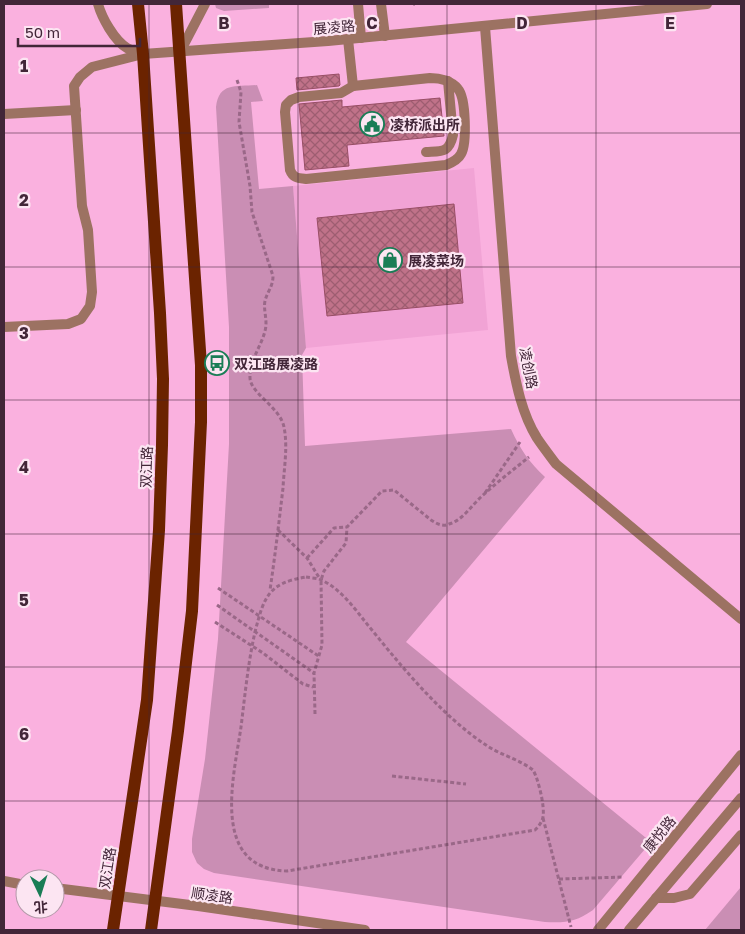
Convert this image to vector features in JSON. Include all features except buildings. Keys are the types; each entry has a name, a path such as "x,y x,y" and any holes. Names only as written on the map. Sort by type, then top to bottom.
{"main road":[{"name":"双江路","path":"113,930 147,700 159,530 162,445 163,379 160,313 138,4"},
{"path":"151,930 192,612 201,422 201,365 176,4"}],"street":[{"path":"98,4 103,20 115,35 126,47 143,54"},
{"path":"180,52 205,4"},
{"path":"358,4 361,38"},
{"path":"381,4 385,36"},
{"name":"展凌路","path":"4,327 68,324 81,319 90,306 92,292 88,230 82,206 74,86 80,77 92,67 143,54 348,40 707,4"},
{"name":"凌创路","path":"485,27 511,356 516,383 534,430 556,464 741,619"},
{"path":"348,40 353,86"},
{"path":"430,78 448,81 458,88 462,95 464,146 461,154 454,161 446,165 306,179 292,175 285,112 286,105 291,100 299,97 341,93 353,86 430,78"},
{"path":"426,152 443,151 451,143 453,135 448,81"},
{"path":"4,114 76,110"},
{"name":"康悦路","path":"598,930 741,755"},
{"path":"629,930 741,798"},
{"path":"656,898 674,898 690,894 741,835"},
{"name":"顺凌路","path":"65,889 365,930"}],"path":[{"path":"237,80 241,92 239,122 250,186 252,212 273,276 273,285 264,302 267,317 266,330 252,363 250,379 256,390 278,414 284,426 286,446 270,591 258,615 252,646 231,804 232,822 239,843 242,849 262,868 273,871 286,871 528,832 535,830 543,818"},
{"path":"482,496 520,442"},
{"path":"315,714 314,673 322,645 320,580 324,571 346,543 347,527 382,491 394,490 437,524 447,525 456,522 482,496 529,457"},
{"path":"307,558 334,528 347,527"},
{"path":"278,530 307,558 320,580"},
{"path":"270,591 292,579 306,577 320,580 333,588 350,603 414,679 459,724 486,746 533,770 536,775 543,818 571,927"},
{"path":"218,588 320,657"},
{"path":"217,605 314,673"},
{"path":"215,622 252,646 302,684 313,687"},
{"path":"392,776 466,784"},
{"path":"558,879 624,877"}],"shaded area":[{"path":"215,4 269,4 269,8 224,11 216,8"},
{"path":"257,85 263,101 251,102 259,189 293,186 306,348 302,355 305,446 511,429 525,455 545,477 406,642 651,842 593,910 576,919 565,922 545,922 214,873 204,869 197,863 192,852 192,839 205,759 218,639 229,444 229,327 216,107 221,93 230,87"},
{"name":"展凌菜场","path":"474,168 488,330 306,348 293,186"},
{"path":"741,887 741,930 705,930"}],"place":[{"name":"凌桥派出所","path":"372,124"},
{"name":"展凌菜场","path":"390,260"},
{"name":"双江路展凌路","path":"217,363"}]}
